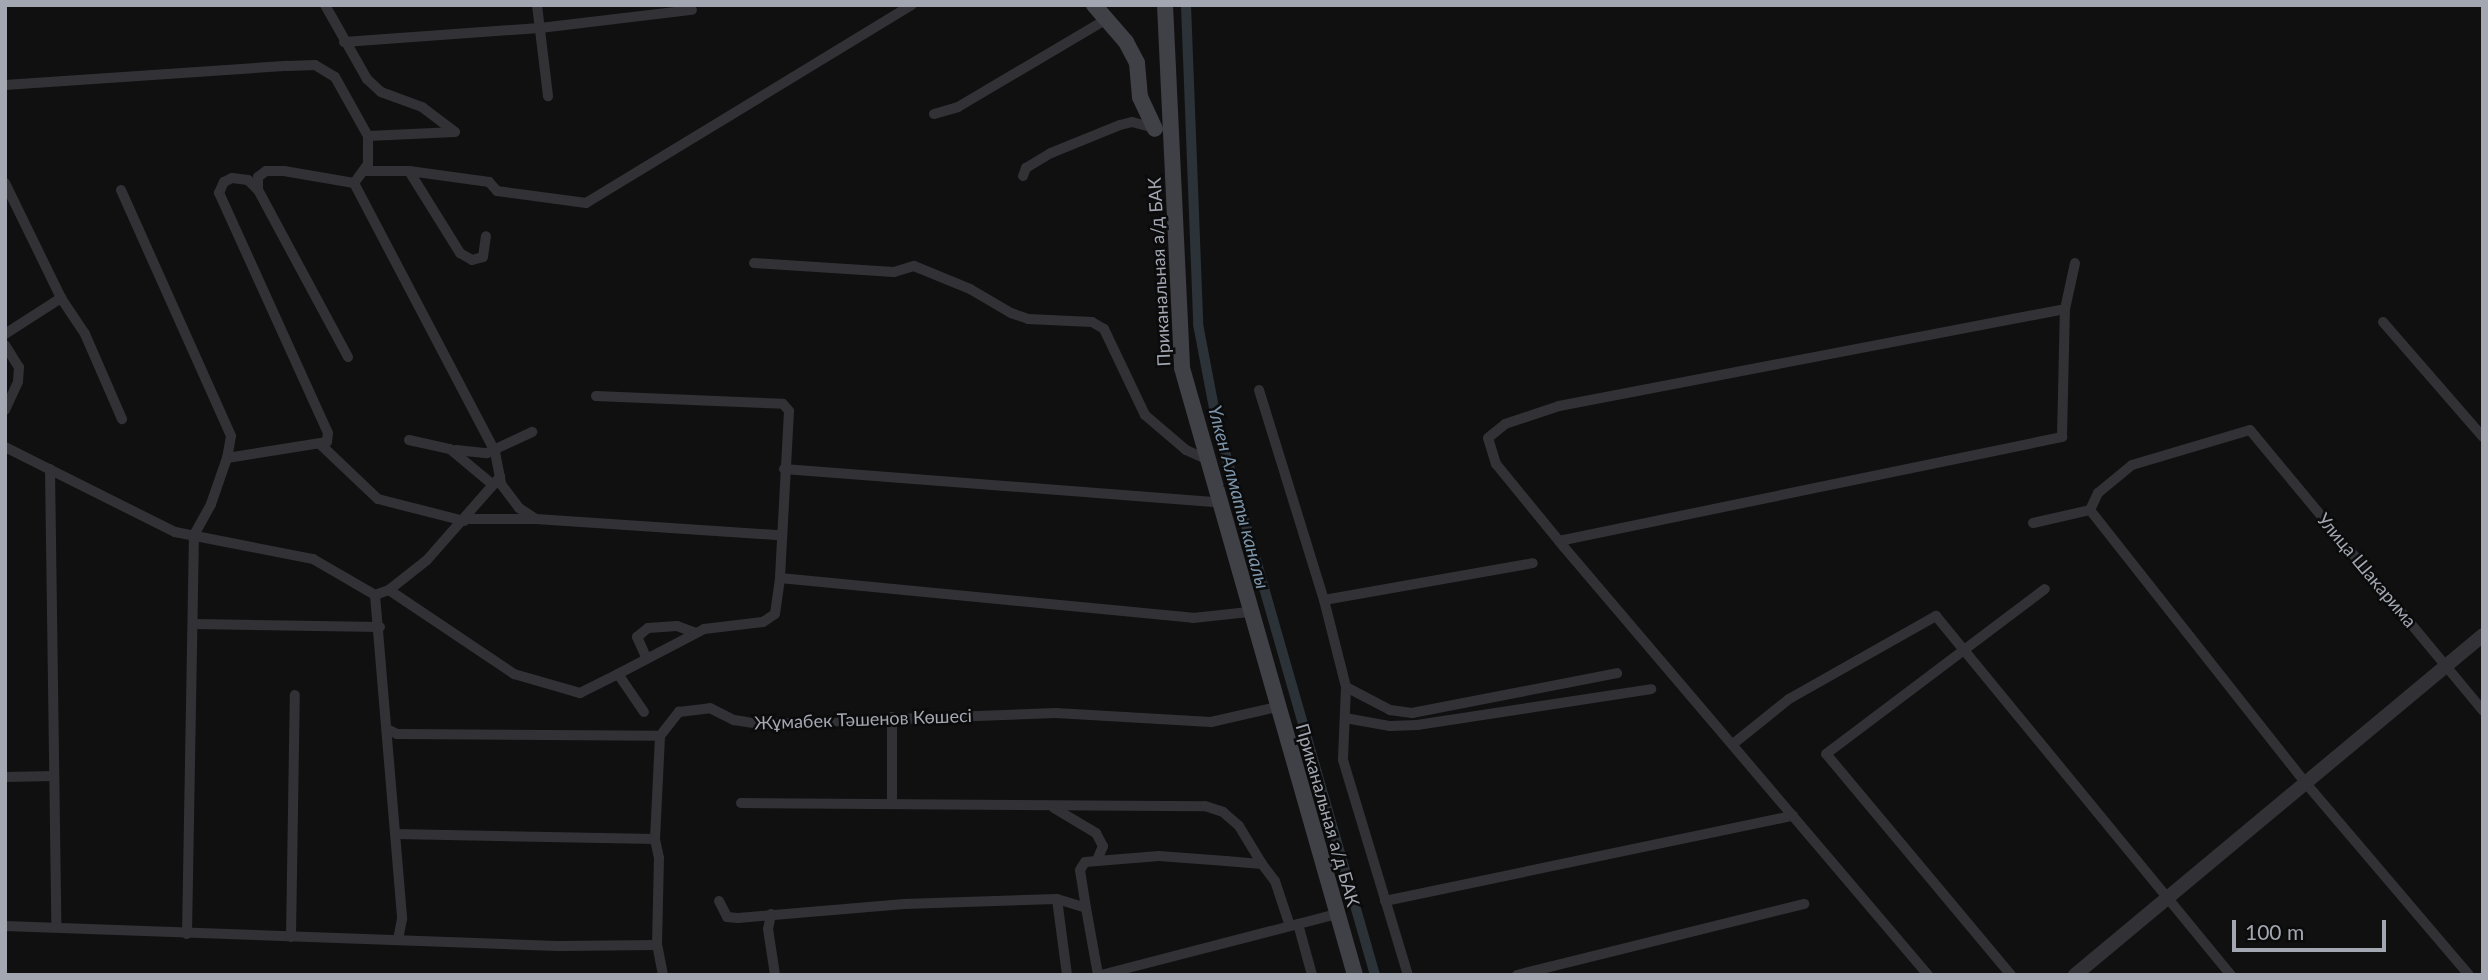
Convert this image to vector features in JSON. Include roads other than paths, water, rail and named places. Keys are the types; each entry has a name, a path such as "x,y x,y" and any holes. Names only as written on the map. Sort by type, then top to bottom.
{"main road":[{"path":"1094,5 1126,42 1137,63 1140,97 1163,130"},
{"name":"Приканальная а/д БАК","path":"1165,5 1163,130 1181,368 1204,458 1355,975"}],"street":[{"path":"325,5 367,79 381,92 422,107 455,132 368,136"},
{"path":"537,5 548,96"},
{"path":"364,171 410,171 489,182 497,191 586,202 912,5"},
{"path":"344,42 540,28 692,10"},
{"path":"934,114 958,107 1105,20"},
{"path":"5,85 315,65 335,77 368,136 370,156 364,171 354,183"},
{"path":"1023,176 1026,168 1051,153 1120,125 1132,122 1163,130"},
{"path":"410,171 460,253 472,260 483,257 486,236"},
{"path":"258,190 258,177 266,172 354,183"},
{"path":"226,458 320,444 327,442 328,433 232,230 219,193 224,182 232,178 248,180 258,190 348,357"},
{"path":"5,183 61,298 85,334 122,419"},
{"path":"354,183 494,450 497,481 427,560 389,590 374,595"},
{"path":"121,190 231,436 211,504 194,534 187,934"},
{"path":"754,263 894,272 914,265 1019,316 1091,322 1104,330 1145,415 1186,450 1204,458"},
{"path":"1559,541 2062,438 2065,309 2075,263"},
{"path":"5,334 61,298"},
{"path":"1928,975 1559,541 1489,448 1492,433 1505,424 1559,407 2065,309"},
{"path":"2383,321 2483,437"},
{"path":"5,345 19,367 18,382 5,410"},
{"path":"1259,390 1324,600 1346,687 1343,760 1408,975"},
{"path":"389,590 514,674 580,693 696,633 764,622 775,614 780,578 779,535 789,411 783,404 596,396"},
{"name":"Улица Шакарима","path":"2090,510 2098,493 2132,465 2250,430 2483,711"},
{"path":"409,440 450,449 494,450 532,432"},
{"path":"320,444 378,499 465,520 536,520 779,535"},
{"path":"5,447 175,532 313,559 374,595 380,627 402,919 398,940"},
{"path":"450,449 497,481 519,508 536,520"},
{"path":"50,468 57,927"},
{"path":"785,469 1217,502"},
{"path":"2033,523 2090,510 2304,781 2469,975"},
{"path":"1324,600 1533,563"},
{"path":"780,578 1193,618 1249,612"},
{"path":"2011,975 1826,754 1960,649 2045,589"},
{"path":"1733,744 1789,699 1936,615 1960,649 2231,975"},
{"path":"193,624 380,627"},
{"path":"646,657 637,638 648,628 677,626 696,633"},
{"path":"2075,975 2164,897 2483,635"},
{"path":"1346,687 1390,709 1412,713 1617,673"},
{"path":"618,674 644,712"},
{"path":"1345,718 1390,726 1417,725 1651,689"},
{"path":"291,937 295,695"},
{"name":"Жұмабек Тәшенов Көшесі","path":"660,736 679,712 710,708 734,720 759,724 1056,713 1211,722 1277,707"},
{"path":"892,717 892,803"},
{"path":"387,729 397,734 660,736 655,839 659,858 657,945 663,975"},
{"path":"5,777 54,776"},
{"path":"741,803 1205,806 1223,812 1239,826 1275,881 1312,975"},
{"path":"1052,806 1096,833 1102,846 1098,858"},
{"path":"1385,901 1793,816"},
{"path":"395,834 655,839"},
{"path":"1262,864 1159,856 1098,858 1085,862 1080,870 1100,975 1337,914"},
{"path":"719,901 727,917 1057,899 1086,908"},
{"path":"1057,899 1067,975"},
{"path":"1517,975 1804,904"},
{"path":"771,914 768,929 775,975"},
{"path":"5,926 187,934 657,945"}],"waterway":[{"name":"Үлкен Алматы каналы","path":"1186,5 1198,324 1217,424 1375,975"}]}
